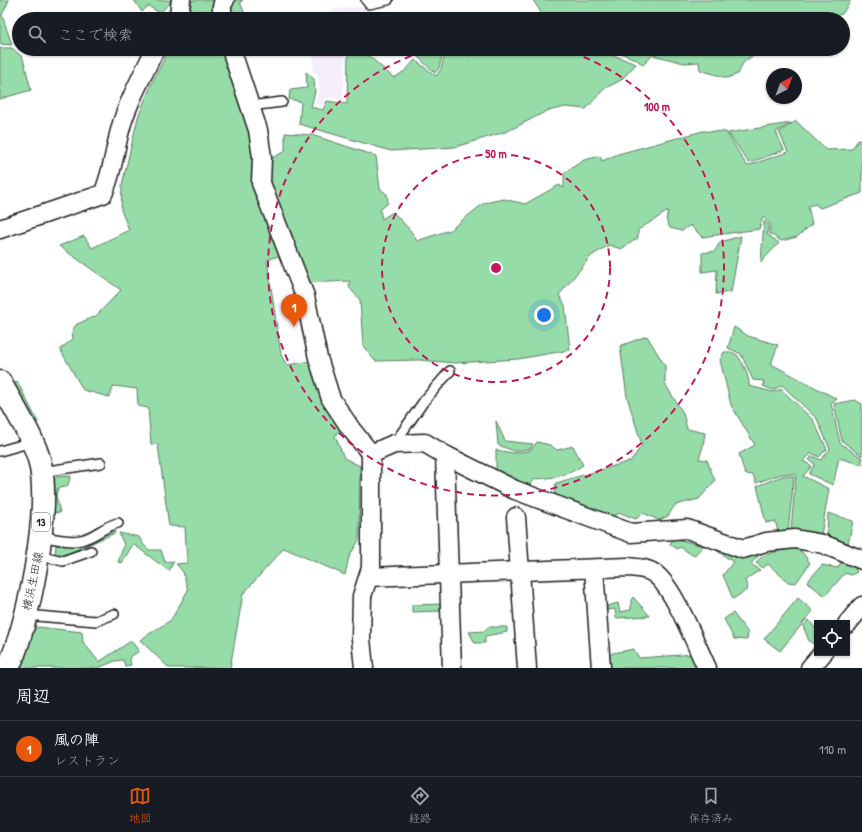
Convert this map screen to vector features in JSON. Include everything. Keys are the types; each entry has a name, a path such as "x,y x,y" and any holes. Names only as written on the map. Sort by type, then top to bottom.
{"main road":[{"name":"横浜生田線","path":"0,382 32,442 40,462 43,482 39,546 25,615 8,668"}],"street":[{"path":"179,12 181,0"},
{"path":"222,12 222,3 225,0"},
{"path":"0,229 103,194 110,180 113,154 124,115 152,56"},
{"path":"233,56 258,130 262,157 261,183 306,296 318,358 331,398 370,454 371,568 362,596 361,639 364,668"},
{"path":"370,454 394,444 425,443 445,455 515,490 632,533 687,529 744,549 766,542 796,539 823,544 862,560"},
{"path":"445,455 452,668"},
{"path":"516,517 527,668"},
{"path":"368,577 628,567 644,568 654,573 668,587 707,668"},
{"path":"594,569 601,668"},
{"path":"850,620 862,606"},
{"path":"810,668 820,656"}],"lane":[{"path":"366,0 369,4 388,0"},
{"path":"250,106 282,102"},
{"path":"394,444 424,401 450,371"},
{"path":"0,451 32,442"},
{"path":"41,472 101,463"},
{"path":"39,546 81,540 108,525 118,523"},
{"path":"39,546 62,561 91,551"},
{"path":"25,615 96,621 114,614"}],"shaded area":[{"path":"358,6 373,12 330,12 332,10"},
{"path":"313,56 346,56 343,99 326,98 324,107 315,103 319,92 318,74 313,72"}],"green space":[{"path":"0,0 9,0 2,15 12,45 0,44"},
{"path":"134,0 171,0 161,12 148,6 142,12"},
{"path":"192,0 215,0 218,12 190,12"},
{"path":"236,0 243,0 240,2 244,12 229,12 229,8"},
{"path":"533,0 849,0 850,2 843,12 541,12"},
{"path":"0,48 12,48 12,56 21,56 23,58 31,90 0,99"},
{"path":"166,56 228,56 247,120 281,255 267,260 281,355 287,365 312,361 343,426 335,436 344,458 360,466 359,540 349,557 345,575 284,548 243,594 230,668 169,668 140,640 171,620 188,590 183,572 176,564 187,563 185,527 169,526 158,445 151,444 148,408 138,406 137,389 114,386 109,397 83,390 60,349 73,339 72,330 77,324 96,316 121,290 59,246 84,236 92,248 129,230 121,210 122,185 138,117 152,83"},
{"path":"348,56 369,56 394,78 406,70 415,60 436,76 441,69 444,56 615,56 636,64 621,80 604,89 586,109 566,107 547,111 508,131 455,147 391,151 299,124 301,102 289,99 290,90 307,88 306,72 314,79 315,92 311,107 323,110 327,101 347,104"},
{"path":"417,56 442,56 439,68 435,73"},
{"path":"628,56 652,56 643,65 637,60"},
{"path":"657,56 752,56 743,63 738,74 727,78 700,70 699,62 684,63"},
{"path":"796,121 826,150 852,149 858,140 862,140 862,193 820,208 815,204 808,206 812,224 797,237 781,241 769,233 771,225 763,217 759,229 702,237 690,225 682,231 670,228 666,220 668,211 638,230 638,238 621,249 609,245 591,256 559,295 565,305 570,350 518,359 455,363 419,360 375,361 363,346 360,300 349,287 350,281 308,283 266,181 267,161 285,151 285,133 312,135 376,156 380,189 387,194 388,203 380,210 382,219 393,212 410,230 417,241 450,230 484,203 504,199 525,204 559,185 564,188 564,173 584,160 600,156 602,161 618,154 703,131 726,132 747,166 788,152 779,132"},
{"path":"791,123 776,132 784,150 749,163 728,133"},
{"path":"764,221 769,225 767,234 779,243 761,262"},
{"path":"741,236 731,292 716,294 717,270 702,272 702,253 715,251 720,242"},
{"path":"734,327 748,336 778,345 771,364 837,399 831,403 840,443 862,458 862,465 839,458 833,485 809,474 815,464 809,460 812,456 821,460 830,449 817,419 782,385 773,390 763,386 764,381 753,380 741,354 728,348"},
{"path":"647,336 665,366 665,384 683,413 687,429 705,433 699,459 707,460 715,481 699,499 675,505 668,516 659,520 643,513 636,519 621,513 607,517 554,500 556,483 631,461 642,445 627,397 620,346"},
{"path":"724,352 734,353 737,355 744,366 749,386 773,392 781,389 813,420 827,449 819,457 812,453 803,461 812,466 803,476 829,489 821,535 791,529 796,474 781,474 756,483 753,475 745,474 739,454 755,445 731,405 720,360"},
{"path":"17,381 38,422 34,425 13,384"},
{"path":"855,400 862,404 862,456 842,441 834,404"},
{"path":"496,421 505,441 533,444 530,449 514,451 498,445"},
{"path":"537,442 550,445 557,450 573,446 583,465 572,472 560,476 535,479 530,485 496,474 496,450 513,453 530,451"},
{"path":"71,476 67,487 58,488 56,495 60,513 52,512 53,481 57,477"},
{"path":"782,476 794,476 788,531 778,531 775,521 766,523 757,486"},
{"path":"828,513 853,521 848,544 827,538"},
{"path":"115,531 115,533 67,554 55,554 56,545 80,545"},
{"path":"119,533 139,537 149,550 161,550 165,562 174,561 169,571 133,544 122,563 118,562 124,545"},
{"path":"673,538 703,546 694,556 680,547 677,549 670,544"},
{"path":"706,543 791,546 769,551 755,559 751,564 760,570 745,580 748,589 733,599 723,575 733,562"},
{"path":"793,548 802,552 810,563 796,583 788,582 768,564 763,568 756,563 763,556 773,552"},
{"path":"843,559 852,563 857,572 851,575 845,573 825,596 807,582 822,565 838,568"},
{"path":"633,597 650,616 616,618 615,609 607,610 607,606 618,603 620,612 631,610 631,600"},
{"path":"798,598 813,611 780,651 764,639"},
{"path":"442,604 442,611 412,612 412,605"},
{"path":"733,613 748,633 747,640 734,639 724,619"},
{"path":"809,620 814,627 814,644 809,641 803,626"},
{"path":"38,627 82,632 83,642 99,662 131,641 139,651 129,658 131,665 125,666 123,660 115,661 98,668 20,668 33,630"},
{"path":"488,627 507,627 507,632 485,636 485,643 475,643 469,632 485,631"},
{"path":"634,649 639,658 695,654 702,668 607,668 606,657 613,653"}],"place":[{"name":"風の陣","path":"294,327"}]}
